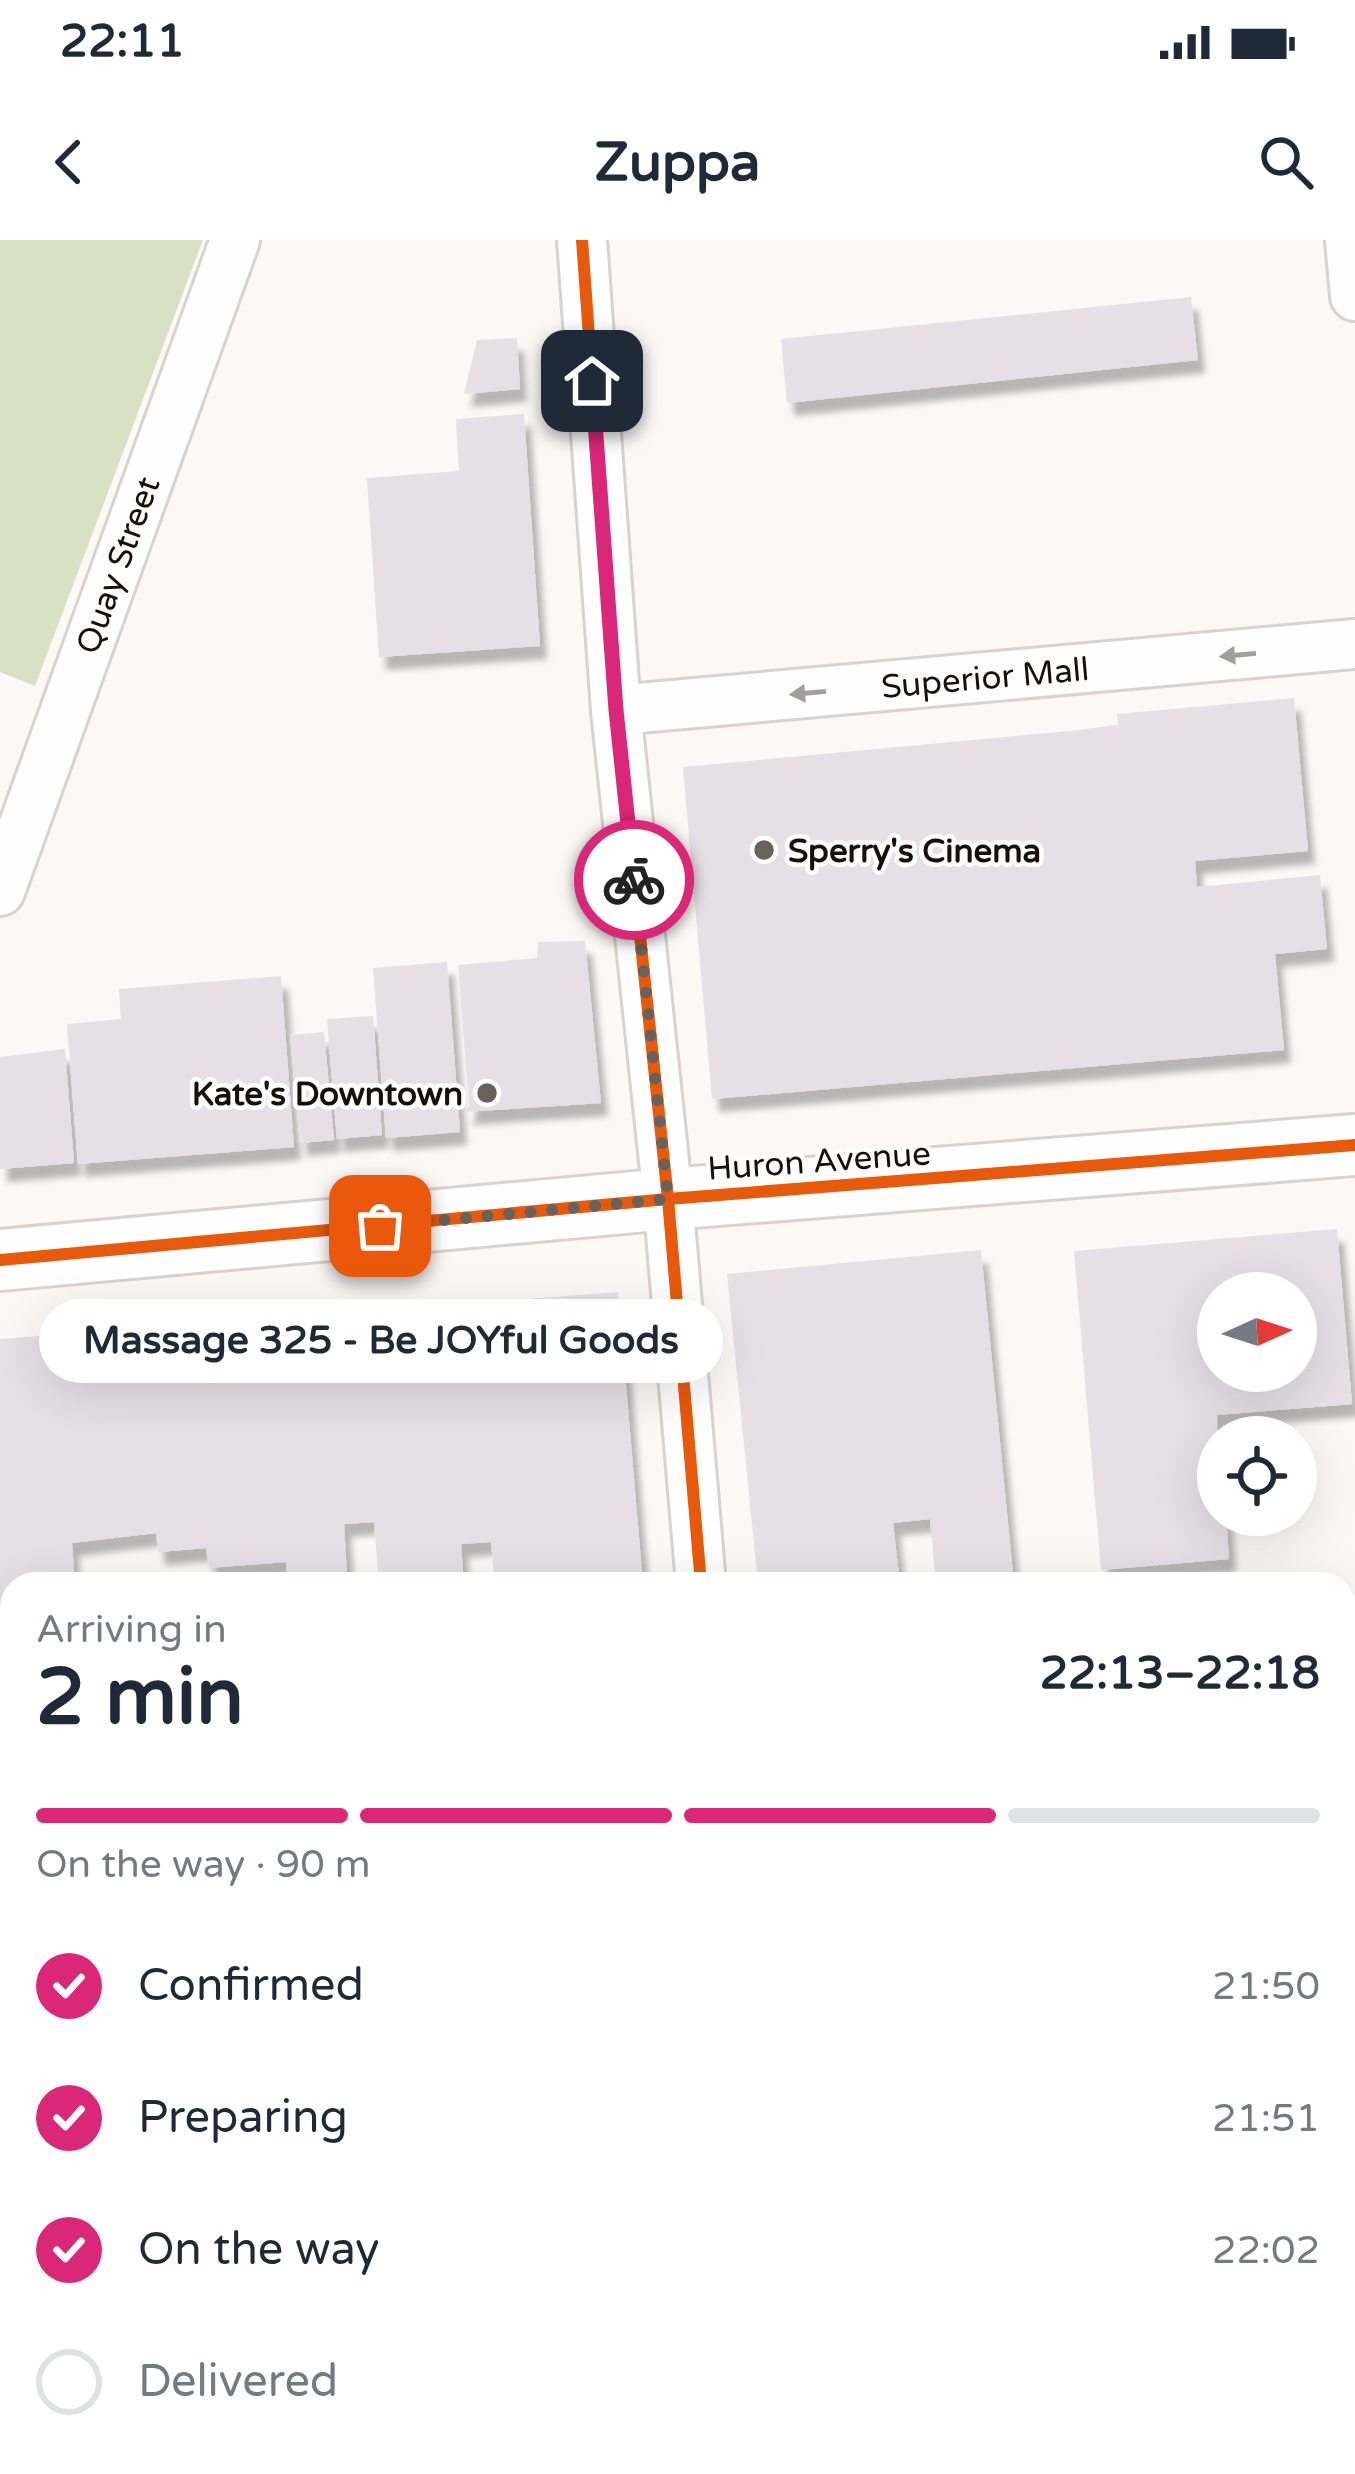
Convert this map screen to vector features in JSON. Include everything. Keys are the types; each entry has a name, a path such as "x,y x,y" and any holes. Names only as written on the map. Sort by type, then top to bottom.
{"main road":[{"name":"Huron Avenue","path":"0,1260 668,1199 1355,1145"}],"street":[{"name":"Quay Street","path":"0,891 235,240"},
{"path":"582,240 616,710 668,1199 700,1572"},
{"path":"1350,240 1355,296"},
{"name":"Superior Mall","path":"616,710 1355,644"}],"green space":[{"path":"0,240 203,240 35,686 0,672"}],"building":[{"path":"1191,297 1198,360 787,403 781,339"},
{"path":"517,338 520,389 464,394 477,340"},
{"path":"524,414 540,646 379,657 367,478 459,471 456,419"},
{"path":"1294,698 1308,851 1195,861 1197,887 1320,875 1327,949 1275,954 1284,1050 712,1099 683,767 1069,731 1118,725 1117,714"},
{"path":"585,941 601,1103 464,1112 469,1106 458,965 537,958 538,942"},
{"path":"447,962 460,1132 386,1138 373,968"},
{"path":"281,976 294,1147 78,1164 67,1024 121,1019 119,989"},
{"path":"373,1016 382,1135 337,1139 327,1019"},
{"path":"324,1032 334,1140 300,1143 290,1035"},
{"path":"65,1049 74,1163 0,1169 0,1057"},
{"path":"1337,1229 1352,1404 1197,1416 1197,1536 1227,1536 1229,1559 1101,1570 1074,1251"},
{"path":"981,1250 1013,1572 935,1572 930,1519 893,1523 899,1572 757,1572 727,1274"},
{"path":"618,1292 642,1572 494,1572 491,1542 461,1544 463,1572 378,1572 374,1522 344,1524 347,1572 287,1572 286,1562 209,1568 206,1548 158,1552 156,1533 72,1543 74,1572 0,1572 0,1339"}],"cycle path":[{"path":"582,240 616,710 668,1199 700,1572"},
{"path":"0,1260 668,1199 1355,1145"}],"way so far":[{"path":"380,1226 668,1199 634,880"}],"place":[{"name":"Sperry's Cinema","path":"764,850"},
{"name":"Kate's Downtown","path":"487,1093"},
{"name":"Massage 325 - Be JOYful Goods","path":"380,1226"}],"route":[{"path":"592,381 616,710 634,880"}]}
